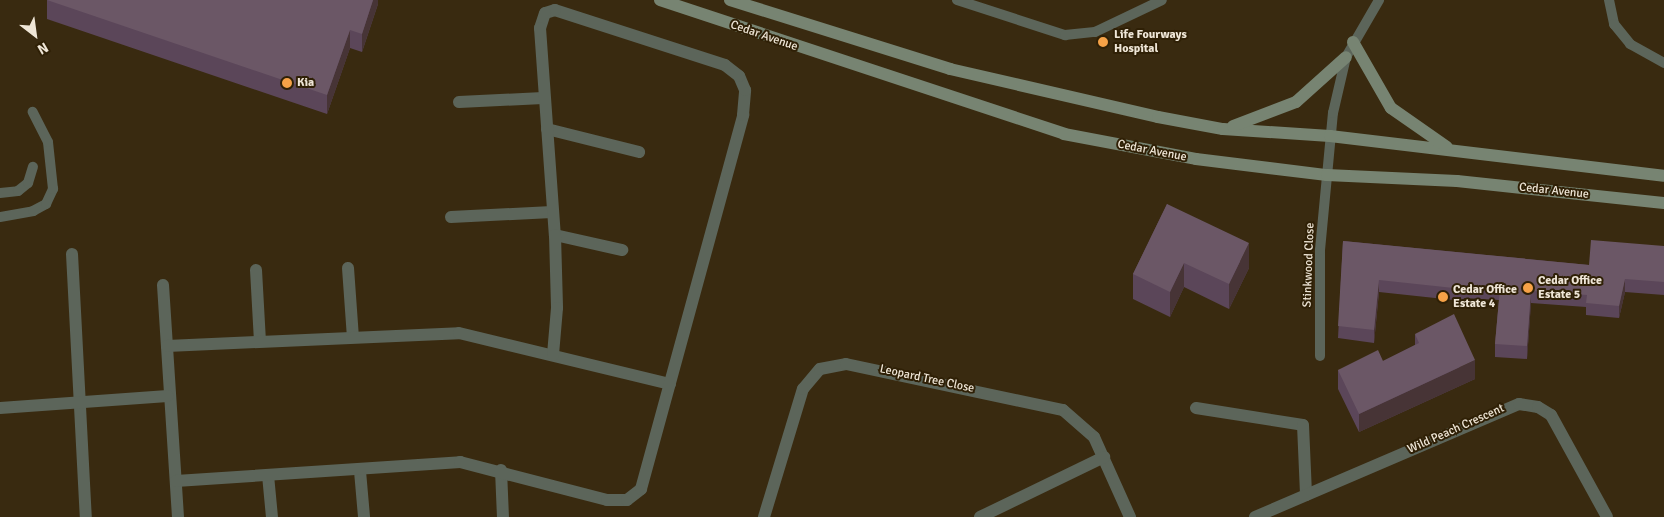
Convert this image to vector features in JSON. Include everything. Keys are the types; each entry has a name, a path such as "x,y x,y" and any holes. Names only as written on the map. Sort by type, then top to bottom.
{"main road":[{"name":"Cedar Avenue","path":"660,0 1064,134 1196,159 1326,175 1457,181 1664,203"},
{"name":"Cedar Avenue","path":"730,0 950,69 1223,129 1330,136 1664,176"},
{"path":"1353,42 1391,108 1452,150"},
{"path":"1223,129 1296,102 1346,57"}],"street":[{"path":"176,481 360,471 460,462 501,470 607,500 634,497 646,479 743,114 742,82 725,65 549,10 540,28 555,235 557,308 552,355"},
{"path":"459,102 544,98"},
{"path":"547,129 639,152"},
{"path":"451,217 552,212"},
{"path":"555,235 622,250"},
{"path":"72,254 78,402 86,517"},
{"path":"348,268 353,337"},
{"path":"256,270 260,341"},
{"path":"163,285 168,396 178,517"},
{"path":"167,346 353,337 474,334 670,384"},
{"name":"Leopard Tree Close","path":"764,517 803,389 820,369 830,366 864,366 1048,404 1074,416 1094,437 1130,517"},
{"path":"0,408 168,396"},
{"name":"Wild Peach Crescent","path":"1255,517 1506,406 1531,405 1551,415 1607,517"},
{"path":"1196,408 1303,425 1306,495"},
{"path":"980,517 1104,457"},
{"path":"501,470 503,517"},
{"path":"360,471 364,517"},
{"path":"268,475 272,517"}],"lane":[{"path":"957,0 1065,35 1095,32 1162,0"},
{"name":"Stinkwood Close","path":"1320,356 1320,250 1330,136 1346,57 1379,0"},
{"path":"1609,0 1614,24 1630,44 1664,63"},
{"path":"0,216 33,211 46,204 53,189 48,142 33,112"},
{"path":"0,193 18,191 28,183 33,166"}],"building":[{"name":"Kia","path":"47,0 373,0 362,34 350,30 327,95"},
{"path":"1167,204 1249,243 1229,284 1184,263 1170,292 1133,274"},
{"path":"1591,240 1664,246 1664,282 1625,279 1619,306 1586,303 1587,295 1531,291 1527,346 1495,344 1500,288 1464,285 1463,289 1379,280 1374,330 1338,326 1343,241 1589,265"},
{"path":"1454,314 1475,360 1359,414 1338,370 1378,350 1383,361 1419,343 1415,334"}],"place":[{"name":"Life Fourways Hospital","path":"1103,42"},
{"name":"Kia","path":"287,83"},
{"name":"Cedar Office Estate 5","path":"1528,288"},
{"name":"Cedar Office Estate 4","path":"1443,297"}]}
